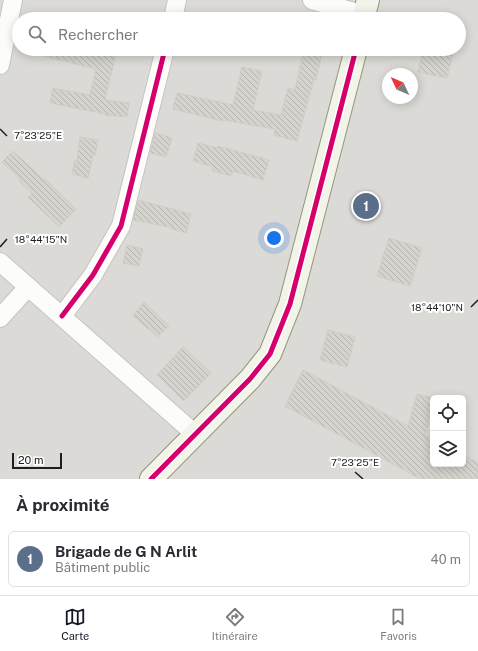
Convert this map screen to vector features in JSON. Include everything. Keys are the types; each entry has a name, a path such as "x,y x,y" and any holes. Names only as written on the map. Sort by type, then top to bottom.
{"street":[{"path":"0,65 13,0"},
{"path":"174,12 177,0"},
{"path":"312,0 365,11"},
{"path":"62,316 93,275 121,226 163,56"},
{"path":"151,479 250,379 270,354 290,304 354,56"},
{"path":"0,262 195,434"},
{"path":"0,318 28,287"}],"shaded area":[{"path":"0,0 478,0 478,479 0,479"}],"building":[{"path":"44,56 115,56 105,100 129,103 127,117 105,115 50,103 53,88 90,95 96,69"},
{"path":"302,56 321,56 316,80 314,79 297,141 274,135 275,129 222,121 173,109 177,93 233,105 242,67 262,71 253,110 281,115 288,88 295,90"},
{"path":"421,56 452,56 447,78 418,72"},
{"path":"155,133 172,138 166,157 150,153"},
{"path":"80,137 98,140 88,178 72,174 75,160 77,161"},
{"path":"198,143 218,148 218,146 269,160 263,180 233,171 231,176 212,171 213,167 193,161"},
{"path":"13,151 76,209 59,227 28,197 32,193 2,162"},
{"path":"138,200 191,214 186,233 169,227 133,220"},
{"path":"389,238 422,248 410,286 377,276"},
{"path":"127,245 143,249 139,266 123,263"},
{"path":"144,302 169,326 158,337 133,316"},
{"path":"328,330 355,337 347,367 320,360"},
{"path":"183,347 211,373 184,401 157,375"},
{"path":"303,370 408,426 417,394 430,397 430,417 425,435 430,438 430,467 466,467 466,457 478,463 478,479 421,479 285,406"}],"cycle path":[{"path":"62,316 93,275 121,226 163,56"},
{"path":"151,479 250,379 270,354 290,304 354,56"}],"place":[{"name":"Brigade de G N Arlit","path":"366,206"}]}
